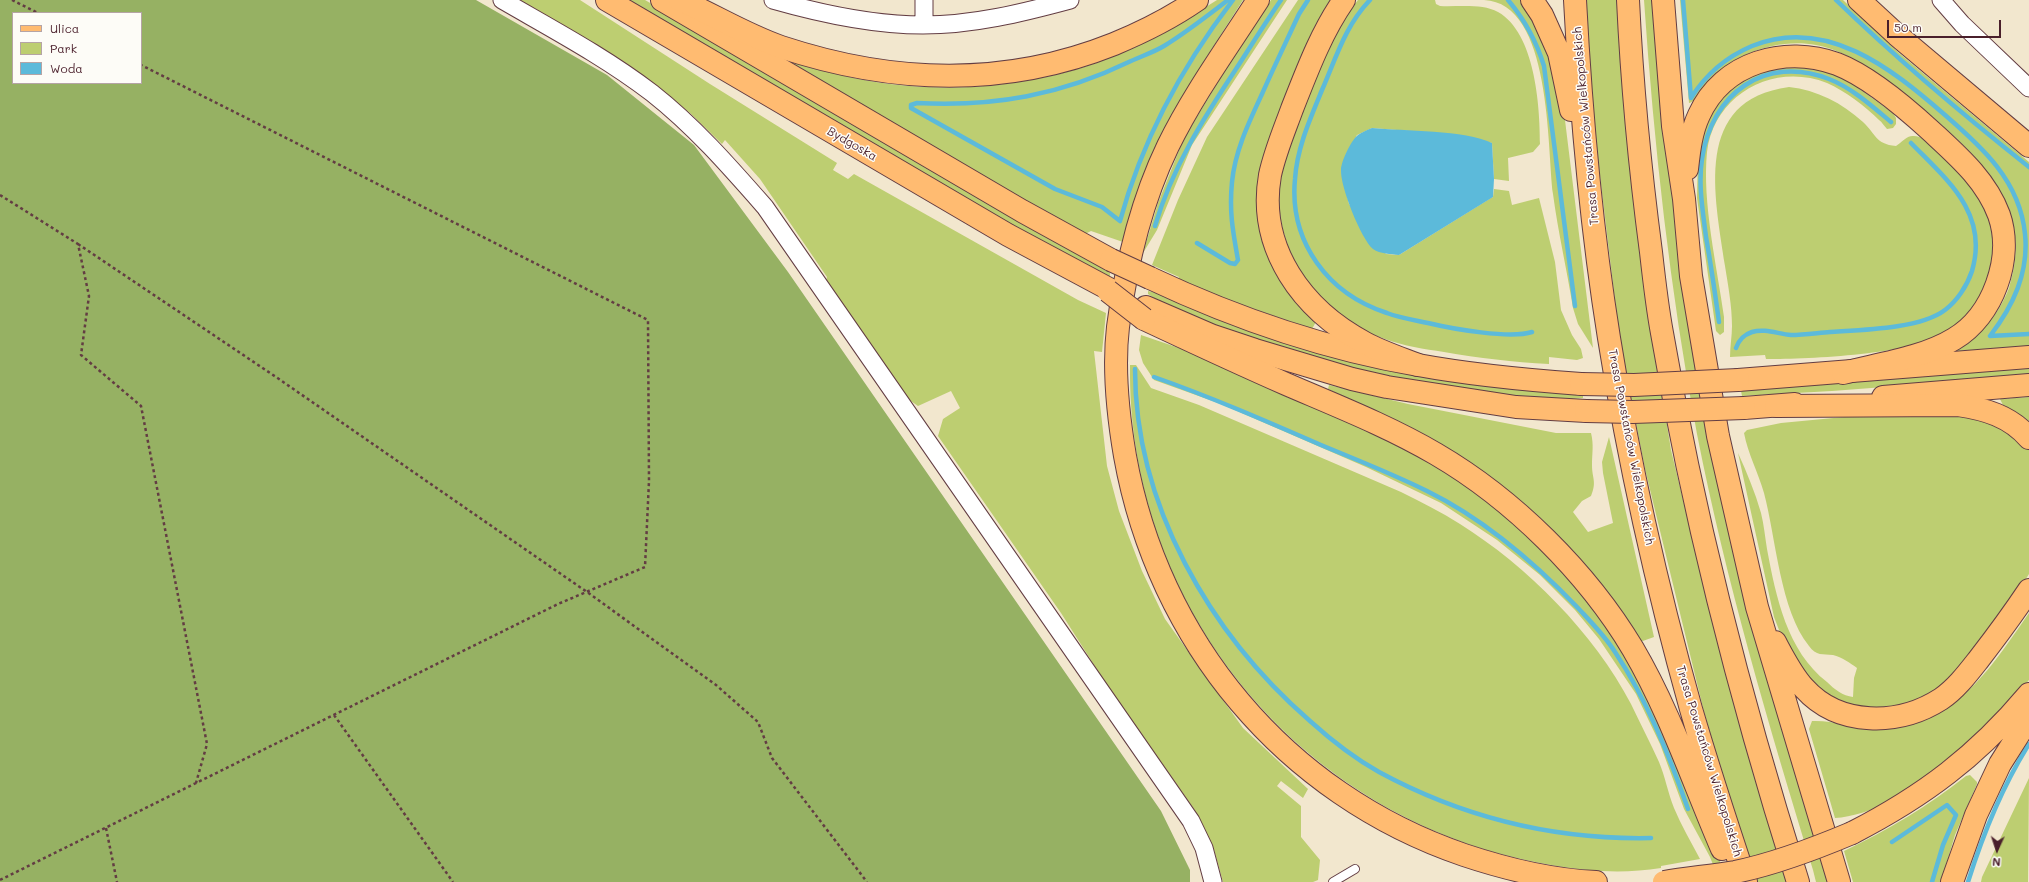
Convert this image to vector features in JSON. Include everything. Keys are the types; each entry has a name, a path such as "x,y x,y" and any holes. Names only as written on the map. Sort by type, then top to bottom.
{"main road":[{"name":"Bydgoska","path":"607,0 1008,235 1105,288 1145,313"},
{"path":"662,0 1022,211 1111,260 1224,310 1281,330 1356,352 1418,365 1516,379 1581,384 1634,385 1843,373 2029,357"},
{"path":"680,0 779,46 830,62 882,72 943,76 979,76 1028,70 1070,60 1143,32 1183,10 1197,0"},
{"path":"1258,0 1192,102 1168,146 1148,194 1132,247 1118,330 1117,383 1122,436 1131,490 1146,540 1162,579 1179,614 1198,646 1231,693 1269,735 1300,763 1328,784 1385,821 1437,845 1487,862 1537,875 1596,882"},
{"path":"1344,0 1328,25 1312,59 1277,150 1270,176 1268,197 1270,224 1276,247 1290,277 1313,306 1337,326 1365,343 1418,365"},
{"path":"1532,0 1542,15 1559,53 1569,103 1589,181"},
{"name":"Trasa Powstańców Wielkopolskich","path":"1575,0 1589,181 1609,337 1642,513 1671,635 1692,710 1746,882"},
{"path":"1628,0 1641,178 1664,347 1696,507 1722,622 1757,751 1798,882"},
{"path":"1663,0 1673,126 1684,199 1691,276 1708,375 1735,513 1757,607 1838,882"},
{"path":"1859,0 1897,35 2029,146"},
{"path":"1684,199 1688,151 1692,132 1699,114 1709,99 1722,84 1752,64 1771,58 1793,55 1815,57 1839,65 1859,76 1917,118 1970,168 1984,186 1992,200 1999,216 2003,233 2001,270 1995,289 1985,308 1972,324 1954,339 1931,349 1902,358 1843,373"},
{"path":"1145,313 1255,350 1352,379 1387,387 1516,407 1633,412 1744,408 2029,385"},
{"path":"1145,313 1209,350 1359,414 1422,446 1473,478 1519,514 1562,555 1610,615 1632,648 1650,681 1680,745 1736,882"},
{"path":"1776,406 1958,405 1985,409 2003,417 2024,432 2029,438"},
{"path":"1757,607 1784,659 1804,688 1822,703 1841,713 1867,719 1890,718 1916,711 1942,698 1961,682 2006,624 2029,590"},
{"path":"1661,882 1735,872 1764,865 1818,848 1852,833 1893,812 1949,773 1985,742 2029,694"},
{"path":"1952,882 1980,808 2000,764 2029,718"}],"street":[{"path":"502,0 610,63 652,92 687,123 723,159 765,207 1191,821 1204,848 1213,882"},
{"path":"773,0 846,18 886,23 924,25 972,21 1024,13 1070,0"},
{"path":"924,0 924,25"},
{"path":"1941,0 1962,24 2029,88"}],"lane":[{"path":"1333,882 1355,869"}],"path":[{"path":"12,0 36,12"},
{"path":"0,880 558,604 645,567 649,481 648,320 142,66"},
{"path":"0,195 78,244 276,377 587,592 716,685 758,722 772,758 867,882"},
{"path":"78,244 89,296 81,355 141,406 207,744 195,783"},
{"path":"334,715 453,882"},
{"path":"106,828 117,882"}],"green space":[{"path":"0,0 476,0 607,75 694,145 788,272 1161,811 1190,870 1190,882 0,882"},
{"path":"518,0 580,0 710,84 837,163 833,170 848,179 854,174 1078,300 1106,313 1102,352 1094,351 1107,466 1119,511 1142,571 1165,619 1243,728 1308,789 1303,798 1281,781 1277,786 1301,806 1301,837 1320,860 1318,880 1313,882 1223,882 1214,850 1194,809 1103,679 1061,613 938,436 943,419 960,408 951,391 918,406 908,399 826,281 827,277 760,179 725,140 722,144 690,113 637,71"},
{"path":"624,0 645,0 1090,260 1110,273 1110,277 1006,223"},
{"path":"1217,0 1243,0 1189,86 1157,146 1143,177 1123,242 1091,231 1085,234 769,51 806,65 845,76 884,83 924,87 964,87 1003,84 1043,78 1081,68 1117,55 1185,20"},
{"path":"1271,0 1287,0 1192,145 1157,230 1143,253 1158,203 1184,138 1226,69"},
{"path":"1298,0 1334,0 1261,180 1317,320 1312,329 1219,297 1178,280 1179,277 1152,265 1178,200 1207,137"},
{"path":"1358,0 1435,0 1436,4 1440,6 1485,7 1498,12 1510,22 1520,36 1528,53 1533,71 1539,110 1540,144 1533,152 1508,158 1509,181 1494,179 1492,143 1459,135 1372,128 1357,135 1346,154 1341,171 1349,204 1386,254 1399,255 1493,197 1494,189 1509,191 1512,205 1539,198 1555,262 1561,310 1572,335 1581,349 1583,358 1577,360 1549,357 1549,364 1496,360 1414,347 1385,339 1360,328 1337,313 1317,294 1302,273 1289,249 1282,224 1279,197 1281,169 1320,64 1330,42 1341,21"},
{"path":"1484,0 1521,0 1552,50 1564,112 1593,348 1578,324 1573,308 1553,194 1542,80 1534,50 1523,25 1506,7"},
{"path":"1585,0 1617,0 1628,141 1640,256 1671,450 1714,627 1788,882 1756,882 1739,832 1704,712 1645,469 1620,342 1596,143"},
{"path":"1644,0 1659,0 1682,251 1831,882 1816,882 1780,762 1749,654 1721,544 1697,434 1687,380 1664,218"},
{"path":"1680,0 1843,0 1899,53 2029,162 2029,347 1956,351 1965,345 1988,324 2000,307 2009,288 2014,266 2016,245 2008,207 1999,190 1988,173 1959,141 1917,104 1872,70 1840,52 1816,45 1801,43 1772,46 1743,56 1719,71 1708,81 1694,100 1689,103"},
{"path":"1792,66 1830,72 1850,82 1893,113 1896,118 1896,124 1893,128 1887,129 1868,109 1834,86 1807,78 1787,77 1768,80 1750,88 1734,99 1721,114 1712,132 1707,152 1706,172 1708,213 1724,317 1724,332 1720,335 1716,331 1697,198 1698,153 1702,132 1717,103 1736,84 1761,71"},
{"path":"1789,87 1819,94 1838,103 1863,122 1876,138 1889,145 1896,146 1911,136 1923,138 1965,177 1975,189 1984,207 1990,226 1993,246 1991,265 1986,284 1978,302 1966,318 1950,331 1912,346 1861,354 1785,359 1766,359 1765,355 1730,357 1732,318 1717,210 1715,182 1717,155 1723,131 1737,111 1758,96"},
{"path":"1148,291 1583,394 1583,398 1559,400 1509,396 1382,376 1258,342 1165,305 1148,294"},
{"path":"1141,335 1223,363 1414,450 1507,513 1566,574 1619,641 1651,698 1713,841 1727,882 1720,882 1710,857 1684,809 1660,744 1636,694 1599,639 1575,610 1540,575 1497,540 1441,503 1366,467 1221,404 1154,380 1143,363 1139,350"},
{"path":"1130,365 1136,365 1151,388 1199,405 1401,492 1460,524 1510,560 1557,603 1598,652 1616,678 1631,704 1656,755 1674,808 1700,859 1640,871 1599,871 1537,863 1497,853 1419,824 1347,783 1284,731 1231,671 1187,603 1155,528 1136,449"},
{"path":"2029,366 2029,376 1832,391 1742,396 1741,391"},
{"path":"1329,385 1408,404 1556,433 1591,433 1593,445 1593,491 1591,496 1582,501 1573,512 1588,532 1613,523 1602,462 1609,437 1654,637 1640,642 1615,603 1391,420 1328,389"},
{"path":"2029,397 2029,421 2003,405 2000,399"},
{"path":"1928,409 1990,418 2020,439 2029,450 2029,574 2004,613 1942,687 1912,704 1876,710 1839,702 1811,685 1786,648 1774,617 1738,453 1751,483 1761,513 1779,604 1793,639 1802,655 1813,669 1836,690 1842,694 1853,697 1854,678 1857,668 1840,657 1820,654 1814,651 1799,631 1791,613 1780,573 1764,493 1744,433 1747,430 1781,423"},
{"path":"2029,613 2029,680 2011,700 1967,745 1916,786 1889,802 1862,813 1835,818 1809,729 1812,721 1876,728 1904,725 1927,717 1948,706 1967,692 1999,656"},
{"path":"1970,775 1977,782 1977,784 1955,835 1941,882 1853,882 1844,851 1907,817 1966,776"},
{"path":"2029,778 2028,882 1981,882 1982,877"}],"water":[{"path":"1372,128 1451,133 1492,143 1494,179 1493,197 1399,255 1386,254 1376,251 1368,243 1357,224 1344,188 1341,170 1341,166 1352,141 1360,134"}],"waterway":[{"path":"1228,0 1189,30 1160,48 1105,73 1079,82 1027,96 974,103 917,103 911,105 911,108 1055,189 1102,207 1120,221 1140,162 1166,105 1197,51 1233,0"},
{"path":"1155,226 1170,184 1200,125 1281,0"},
{"path":"1197,243 1230,263 1235,264 1238,260 1231,212 1232,182 1236,159 1252,115 1299,14 1308,0"},
{"path":"1370,0 1361,10 1342,43 1313,112 1298,156 1295,179 1295,202 1299,224 1306,244 1330,279 1347,293 1366,304 1387,313 1402,318 1496,334 1522,334 1532,332"},
{"path":"1508,0 1520,15 1529,31 1544,66 1575,306"},
{"path":"1683,0 1691,98 1703,81 1717,67 1743,50 1779,38 1806,38 1831,42 1856,52 1880,65 1924,97 1959,127 1985,153 2007,181 2016,198 2022,215 2025,234 2026,248 2022,276 2018,288 2006,313 1990,336 2029,334"},
{"path":"1836,0 1882,44 1930,86 2029,167"},
{"path":"1719,322 1702,208 1701,169 1707,136 1717,116 1729,99 1745,85 1763,76 1783,72 1806,73 1829,79 1846,87 1891,122"},
{"path":"1736,348 1744,336 1757,331 1796,335 1906,325 1934,316 1945,310 1957,298 1970,277 1976,250 1975,232 1970,215 1951,184 1911,143"},
{"path":"1135,369 1138,420 1148,469 1164,517 1185,563 1211,607 1240,648 1274,686 1310,721 1343,748 1379,772 1411,788 1477,814 1545,830 1580,835 1615,838 1651,838"},
{"path":"1154,377 1375,467 1427,491 1448,502 1488,528 1526,558 1544,574 1593,624 1611,646 1627,670 1665,748 1688,809"},
{"path":"1968,882 1994,811 2010,777 2029,744"},
{"path":"1892,842 1947,805 1956,815 1943,845 1932,882"}]}
